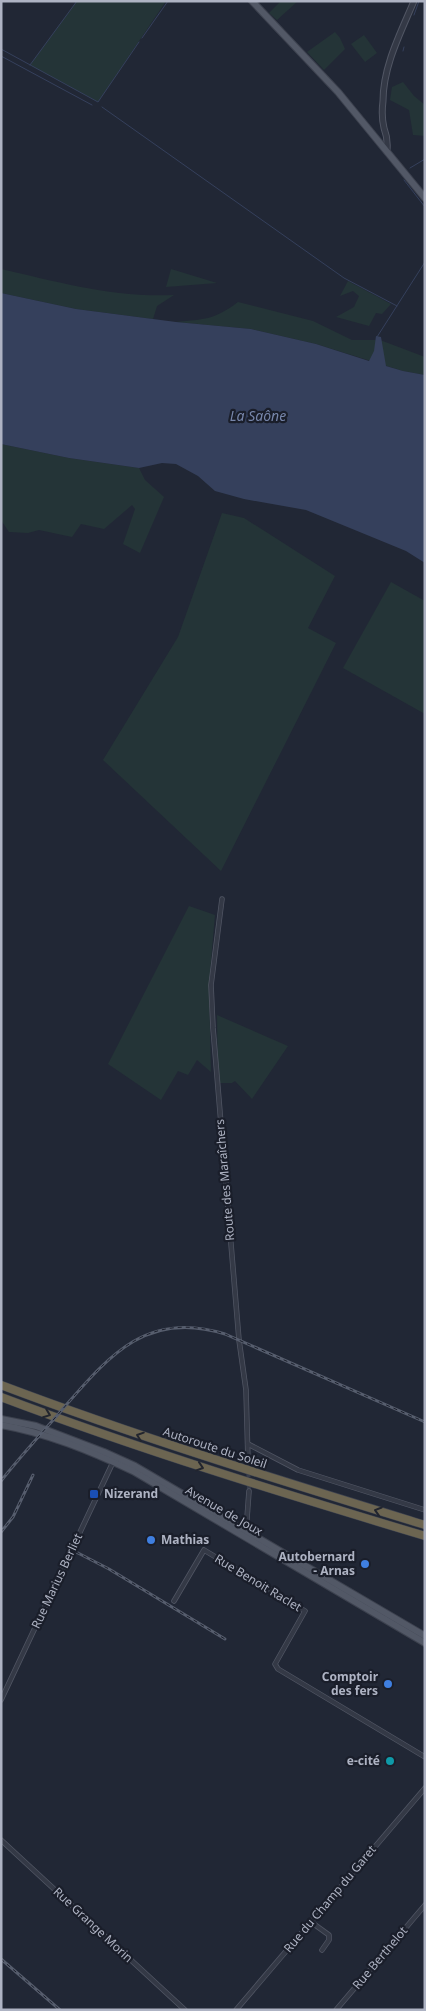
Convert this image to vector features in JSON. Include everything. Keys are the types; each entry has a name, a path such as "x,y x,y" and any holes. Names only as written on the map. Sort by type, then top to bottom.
{"highway":[{"name":"Autoroute du Soleil","path":"1,1386 181,1450 425,1525"},
{"name":"Autoroute du Soleil","path":"1,1397 181,1461 425,1536"}],"main road":[{"path":"252,1 338,92 378,138 425,198"},
{"name":"Avenue de Joux","path":"1,1419 36,1426 114,1459 425,1636"},
{"name":"Avenue de Joux","path":"1,1425 43,1434 114,1459"},
{"name":"Avenue de Joux","path":"245,1533 425,1643"}],"street":[{"path":"387,150 388,138 384,127 383,100 386,74 397,41 414,2"},
{"path":"378,138 384,127"},
{"name":"Route des Maraîchers","path":"222,899 212,970 212,1028 239,1340 246,1390 248,1461"},
{"path":"248,1444 298,1470 425,1510"},
{"name":"Rue Marius Berliet","path":"1,1700 114,1459"},
{"path":"245,1533 250,1491"},
{"name":"Rue Benoit Raclet","path":"174,1602 204,1550 305,1611 275,1664 278,1669 425,1757"},
{"name":"Rue du Champ du Garet","path":"236,2010 425,1788"},
{"name":"Rue Grange Morin","path":"1,1840 185,2010"},
{"name":"Rue Berthelot","path":"336,2010 424,1907"},
{"path":"311,1922 329,1935 329,1940 322,1950"}],"shaded area":[{"path":"77,1 166,1 98,102 30,65"},
{"path":"281,1 298,1 277,20 269,13"},
{"path":"335,32 345,49 324,70 307,52"},
{"path":"364,35 377,53 365,62 351,44"},
{"path":"403,82 414,96 425,105 425,136 413,135 409,110 390,100 392,87"},
{"path":"1,269 108,292 174,295 157,306 153,319 76,309 1,293"},
{"path":"171,269 217,283 166,287"},
{"path":"348,281 391,304 382,314 376,313 369,326 336,317 354,307 359,296 353,291 340,296"},
{"path":"238,302 313,321 352,340 380,340 425,357 425,375 403,371 316,344 251,329 176,322 209,318"},
{"path":"1,444 69,458 139,468 145,480 164,497 140,553 123,544 135,509 132,505 104,529 81,524 72,537 39,530 28,533 9,532 1,520"},
{"path":"222,513 244,518 335,576 308,628 336,643 221,871 103,760 178,637"},
{"path":"391,582 425,601 425,714 343,668"},
{"path":"189,906 215,915 209,984 211,1072 197,1060 188,1075 178,1071 161,1100 108,1064"},
{"path":"217,1015 288,1046 252,1099 235,1081 232,1083 218,1083"}],"water":[{"name":"La Saône","path":"1,293 76,309 176,322 251,329 316,344 369,361 374,351 376,336 381,337 386,366 425,375 425,563 406,551 306,510 244,499 215,491 198,476 176,464 162,463 139,468 69,458 1,444"}],"waterway":[{"path":"30,65 77,1"},
{"path":"142,38 168,1"},
{"path":"414,15 419,1"},
{"path":"1,49 98,102 139,42"},
{"path":"403,51 404,47"},
{"path":"1,56 92,105"},
{"path":"102,107 344,278 397,306"},
{"path":"410,168 425,159"},
{"path":"404,180 425,207"},
{"path":"377,337 425,262"}],"tunnel":[{"path":"248,1461 249,1491"}],"railway":[{"path":"1,1481 78,1391 113,1356 131,1343 151,1333 173,1328 197,1328 225,1334 425,1422"},
{"path":"1,1532 13,1517 33,1475"},
{"path":"76,1552 109,1569 225,1639"},
{"path":"1,1959 60,2010"}],"place":[{"name":"Nizerand","path":"94,1494"},
{"name":"Mathias","path":"151,1540"},
{"name":"Autobernard - Arnas","path":"365,1564"},
{"name":"Comptoir des fers","path":"388,1684"},
{"name":"e-cité","path":"390,1761"}]}
